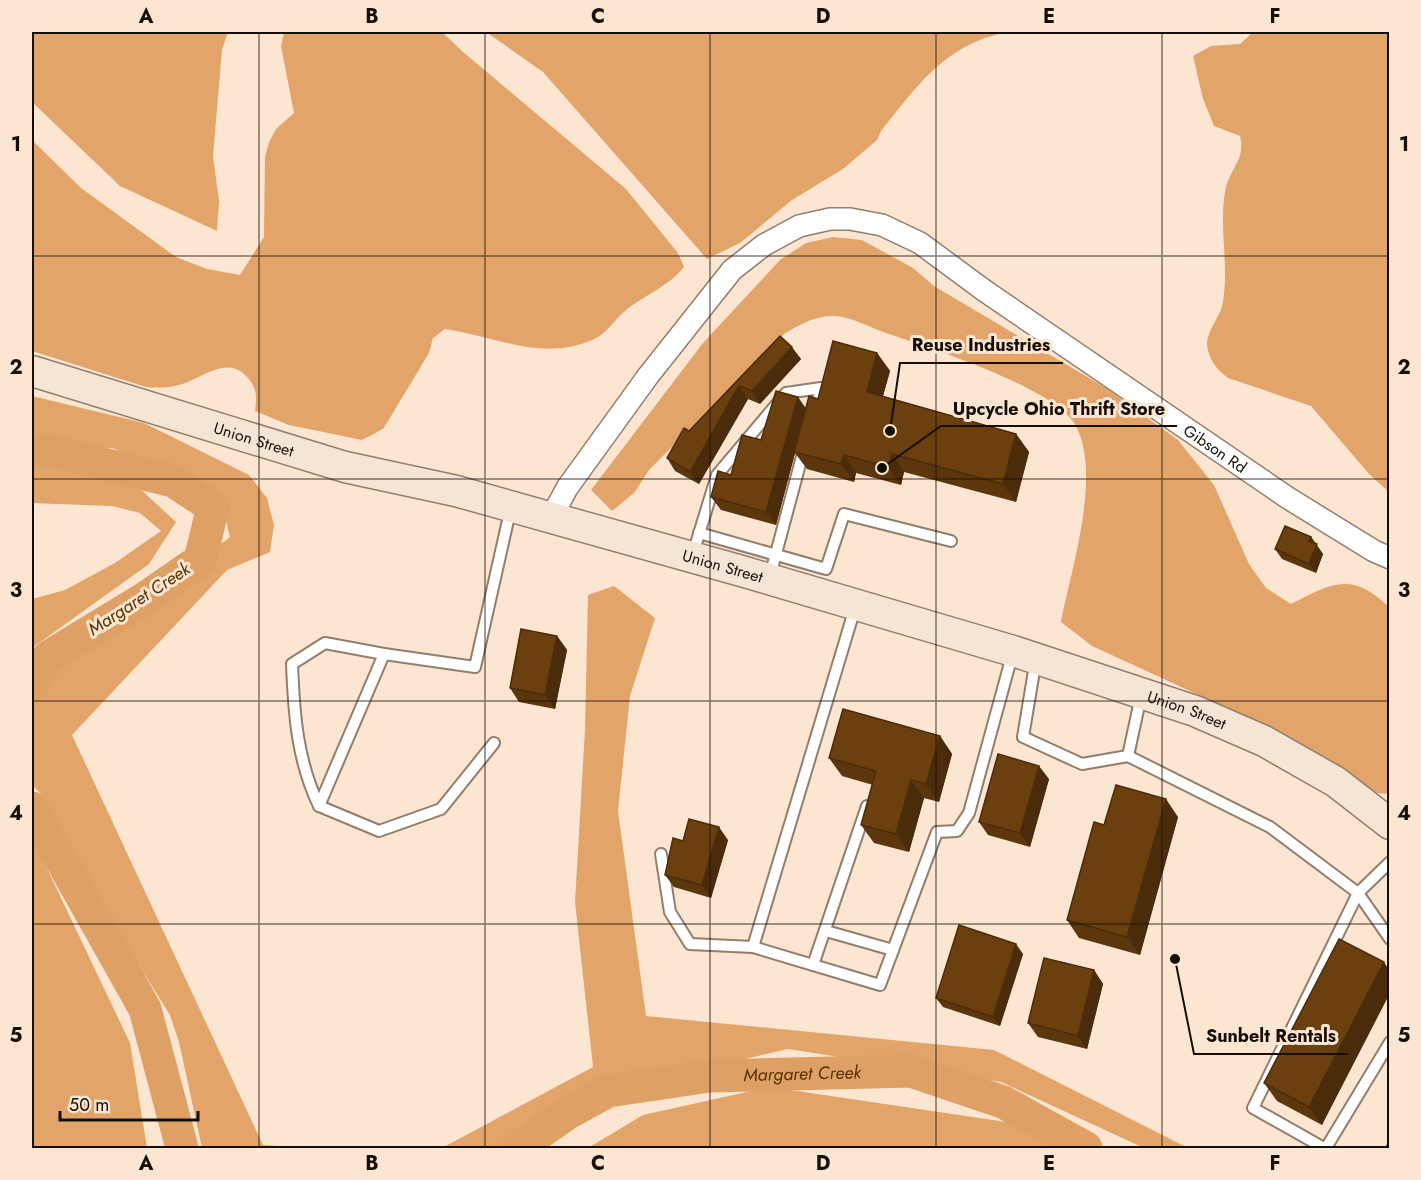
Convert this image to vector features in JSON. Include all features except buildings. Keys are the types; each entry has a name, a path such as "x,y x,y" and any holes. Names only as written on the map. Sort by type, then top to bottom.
{"main road":[{"name":"Union Street","path":"32,371 345,467 450,490 551,518 695,545 823,582 856,604 1025,655 1195,711 1264,741 1336,782 1389,824"}],"street":[{"name":"Gibson Rd","path":"551,518 567,488 722,279 748,255 799,226 830,219 850,219 897,231 920,243 985,291 1288,498 1389,558"}],"lane":[{"path":"695,545 717,475 786,393 821,388 815,411"},
{"path":"773,567 809,433"},
{"path":"494,743 441,808 379,831 318,806 306,778 294,719 292,664 325,643 475,667 511,507"},
{"path":"823,582 844,514 951,541"},
{"path":"753,947 856,604"},
{"path":"318,806 384,654"},
{"path":"1025,655 1023,737 1082,764 1128,756 1270,827 1358,893 1389,939"},
{"path":"661,854 670,912 690,944 753,947 880,985 937,832 957,831 969,813 1025,655"},
{"path":"1128,756 1141,695"},
{"path":"813,964 826,932 871,796"},
{"path":"1389,862 1358,893 1253,1108 1325,1149 1389,1042"},
{"path":"826,932 893,950"}],"shaded area":[{"path":"32,32 228,32 222,50 213,156 219,201 217,231 120,186 32,102"},
{"path":"284,32 442,32 626,189 678,253 684,267 664,285 626,310 602,334 574,346 555,349 537,348 445,329 433,338 429,353 383,429 362,440 289,425 255,411 256,397 253,385 240,370 223,368 175,386 146,387 32,351 32,140 81,188 176,257 207,269 240,275 264,237 265,157 269,142 276,129 294,113 281,46"},
{"path":"486,32 1007,32 966,46 949,57 934,69 907,98 881,131 877,140 843,169 792,200 740,243 707,259 543,72"},
{"path":"1253,32 1389,32 1389,492 1369,474 1311,406 1228,378 1217,368 1209,355 1208,339 1222,307 1225,288 1223,206 1225,192 1239,158 1241,145 1240,136 1214,126 1203,99 1193,56 1211,46 1240,44"},
{"path":"833,237 862,240 913,268 934,286 1106,388 1178,440 1214,485 1249,564 1266,588 1291,604 1330,586 1353,585 1364,588 1389,607 1389,794 1377,793 1242,715 1092,646 1061,622 1082,523 1086,470 1083,447 1076,426 1064,412 1044,397 989,370 847,318 827,316 814,319 784,334 649,470 634,493 612,511 591,490 703,343 780,260 806,243"},
{"path":"32,396 144,423 249,475 267,498 274,525 270,552 227,570 72,735 263,1145 311,1148 202,1148 179,1042 170,1015 105,911 40,793 32,785 32,705 44,687 91,641 230,537 223,508 206,483 112,448 32,447"},
{"path":"54,466 84,469 138,487 176,522 149,564 32,648 32,599 65,590 115,563 161,531 140,513 112,506 32,503 32,467"},
{"path":"614,586 655,618 630,696 618,811 646,1016 994,1050 1188,1148 1144,1148 1001,1082 788,1049 659,1079 603,1089 516,1148 442,1148 593,1067 575,902 585,730 588,595"},
{"path":"32,837 130,1043 147,1148 32,1148"},
{"path":"770,1087 1027,1125 1069,1148 588,1148 643,1115"}],"waterway":[{"name":"Margaret Creek","path":"32,451 46,450 173,481 213,507 200,560 145,598 48,657 32,685"},
{"name":"Margaret Creek","path":"32,808 145,1009 182,1148"},
{"name":"Margaret Creek","path":"518,1148 568,1113 608,1091 710,1076 911,1071 1003,1102 1086,1148"}],"place":[{"name":"Reuse Industries","path":"890,431"},
{"name":"Upcycle Ohio Thrift Store","path":"882,468"},
{"name":"Sunbelt Rentals","path":"1175,959"}]}
